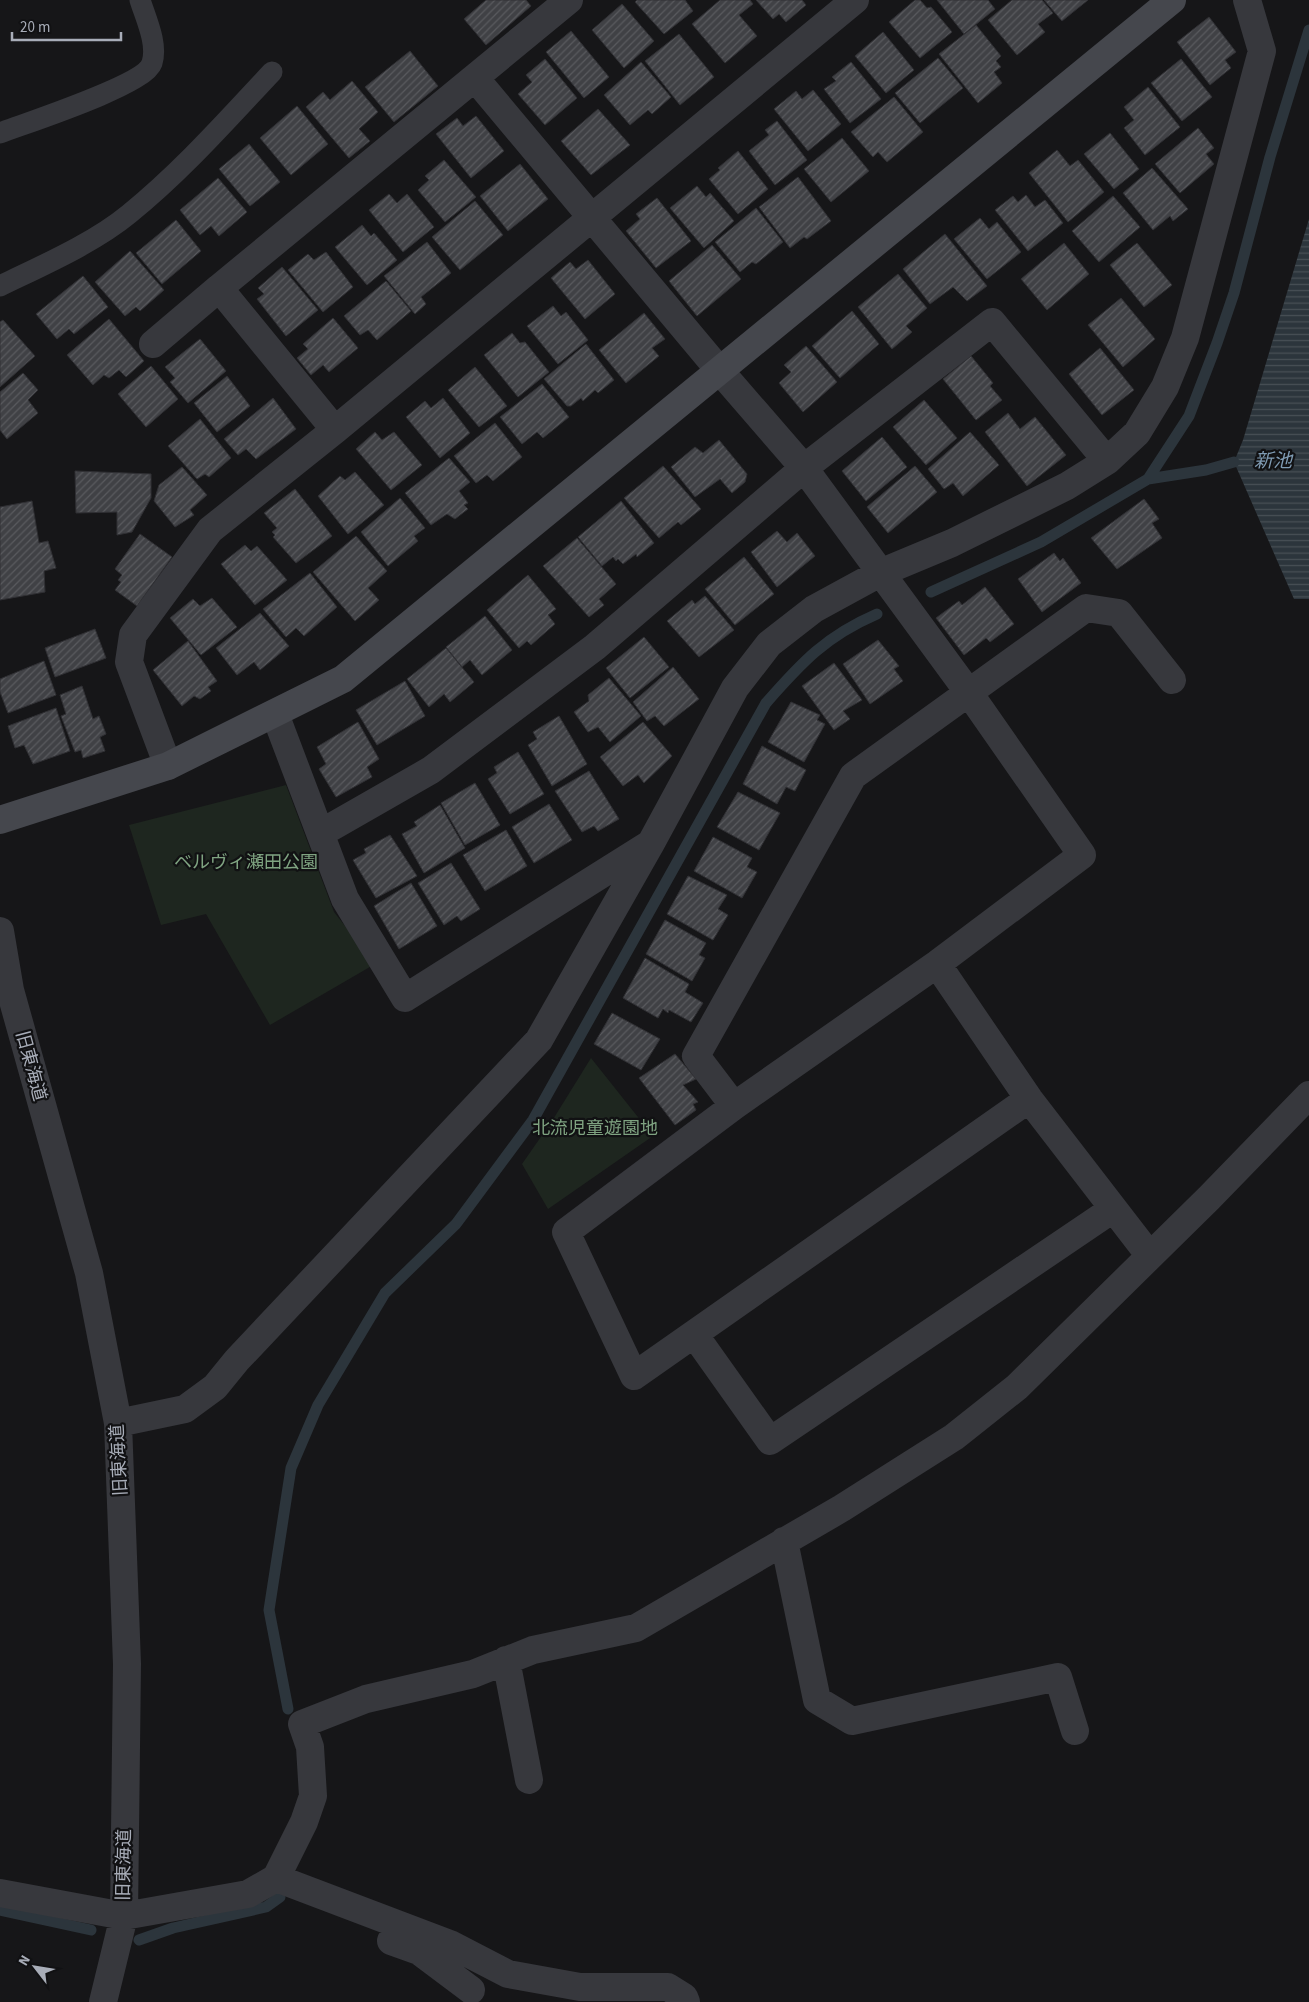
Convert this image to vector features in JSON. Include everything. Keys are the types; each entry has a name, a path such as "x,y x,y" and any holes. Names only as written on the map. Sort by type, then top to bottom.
{"street":[{"path":"153,344 568,0"},
{"path":"168,766 129,662 133,635 210,530 335,430 855,0"},
{"path":"0,820 168,766 343,680 1172,0"},
{"path":"118,1423 185,1408 215,1387 237,1360 539,1040 651,843 735,688 769,644 814,609 880,573 952,544 1067,486 1107,461 1137,433 1165,387 1184,338 1262,51 1247,0"},
{"path":"474,78 804,468 969,693 1082,855 937,964 734,1106 566,1232 634,1376 1030,1099"},
{"path":"219,288 335,430"},
{"path":"321,833 431,770 595,647 804,468 992,322 1107,461"},
{"path":"734,1106 696,1056 853,776 1086,608 1119,613 1172,680"},
{"path":"275,714 345,899 405,998 651,843"},
{"name":"旧東海道","path":"0,931 10,990 89,1273 118,1423 127,1664 124,1916 103,2002"},
{"path":"937,964 1030,1099 1150,1256"},
{"path":"0,1893 124,1916 248,1894 277,1878 304,1822 313,1796 310,1747 302,1724 366,1700 473,1674 533,1650 636,1628 842,1508 954,1437 1018,1386 1309,1095"},
{"path":"694,1334 770,1441 1113,1209"},
{"path":"784,1541 817,1700 852,1721 1058,1677 1075,1731"},
{"path":"506,1660 529,1780"},
{"path":"277,1878 450,1944 508,1974 580,1987 668,1987 684,1997 686,2002"},
{"path":"356,1928 419,1950 469,1996 487,1963"}],"lane":[{"path":"0,133 106,93 141,75 152,65 154,49 140,0"},
{"path":"0,286 66,254 128,215 187,162 272,72"}],"green space":[{"name":"ベルヴィ瀬田公園","path":"286,785 334,912 375,964 270,1025 206,914 161,925 129,825"},
{"name":"北流児童遊園地","path":"591,1058 653,1136 548,1209 522,1164 552,1121"}],"water":[{"name":"新池","path":"1309,219 1309,599 1294,599 1234,462 1243,440"}],"building":[{"path":"486,0 526,0 531,6 486,45 464,19"},
{"path":"637,0 685,0 693,11 664,34 635,2"},
{"path":"720,0 750,0 753,4 739,15 757,36 725,63 692,24"},
{"path":"756,0 802,0 806,5 786,22 779,14 773,19"},
{"path":"915,0 920,0 927,8 931,7 952,32 920,58 889,22"},
{"path":"937,0 988,0 995,9 964,34"},
{"path":"1012,0 1042,0 1053,13 1038,24 1045,32 1017,55 988,20"},
{"path":"1044,0 1088,0 1062,21"},
{"path":"622,4 654,41 624,68 592,30"},
{"path":"1209,17 1236,52 1225,60 1231,68 1210,85 1177,42"},
{"path":"976,25 1001,56 996,61 1001,67 994,72 1002,83 978,103 939,54"},
{"path":"571,31 609,77 584,98 546,52"},
{"path":"883,32 914,70 886,93 855,56"},
{"path":"679,34 714,77 680,105 645,61"},
{"path":"410,51 438,86 394,122 365,87"},
{"path":"938,58 963,88 920,123 895,93"},
{"path":"545,59 577,98 545,125 518,94 532,82 526,75"},
{"path":"1181,59 1212,97 1182,121 1151,83"},
{"path":"641,62 671,97 652,114 648,110 630,125 604,95"},
{"path":"851,62 881,99 850,123 824,89 836,81 832,77"},
{"path":"352,81 378,112 359,129 370,141 349,158 306,107 323,92 330,100"},
{"path":"1148,87 1180,127 1145,155 1124,128 1134,120 1124,107"},
{"path":"813,90 841,124 808,151 774,109 796,91 802,99"},
{"path":"894,97 923,132 887,162 878,152 873,157 851,132"},
{"path":"297,106 328,144 291,175 260,138"},
{"path":"598,109 630,145 591,175 561,141"},
{"path":"476,116 504,151 471,178 436,134 457,118 463,126"},
{"path":"777,121 807,160 775,185 749,151 769,135 765,130"},
{"path":"1198,128 1214,148 1206,154 1214,164 1180,193 1155,164"},
{"path":"1110,133 1139,169 1114,189 1084,154"},
{"path":"842,138 869,171 831,202 804,169"},
{"path":"249,144 280,182 250,206 219,169"},
{"path":"1057,150 1070,166 1078,160 1104,192 1068,222 1029,173"},
{"path":"738,151 768,189 738,214 709,179 720,170 718,168"},
{"path":"444,160 476,197 445,222 418,190 429,180 425,176"},
{"path":"520,164 548,199 508,231 480,196"},
{"path":"1152,168 1188,209 1173,221 1170,216 1153,230 1123,193"},
{"path":"798,177 831,221 807,239 804,237 790,248 759,207"},
{"path":"218,178 247,212 219,236 211,226 200,235 180,210"},
{"path":"697,186 706,197 710,193 734,221 704,248 670,208"},
{"path":"389,194 397,203 407,194 434,227 403,252 369,210"},
{"path":"1026,195 1035,207 1045,200 1063,223 1028,251 995,210 1013,196 1018,202"},
{"path":"1113,196 1140,227 1099,262 1072,231"},
{"path":"657,198 691,241 656,268 626,231 640,219 636,214"},
{"path":"475,201 503,235 460,270 432,237"},
{"path":"756,208 783,242 756,264 752,262 740,272 715,242"},
{"path":"980,218 989,229 997,222 1021,252 987,279 954,239"},
{"path":"176,220 201,251 162,284 136,253"},
{"path":"362,225 371,236 374,233 397,260 367,285 335,247"},
{"path":"945,234 987,286 967,301 953,287 930,304 903,269"},
{"path":"427,242 451,273 421,297 426,304 415,314 384,276"},
{"path":"1064,243 1089,274 1047,310 1021,279"},
{"path":"1137,243 1172,285 1144,307 1110,265"},
{"path":"712,245 741,279 697,316 669,281"},
{"path":"130,251 164,290 140,311 136,307 125,316 95,282"},
{"path":"326,252 353,287 323,312 288,270 308,254 314,260"},
{"path":"588,260 615,294 585,319 551,278 570,262 576,269"},
{"path":"282,267 318,310 286,336 257,299 264,294 258,288"},
{"path":"898,274 927,308 906,326 912,332 892,349 858,307"},
{"path":"83,276 108,307 74,334 69,329 57,339 36,314"},
{"path":"386,281 411,311 377,340 368,330 360,335 344,316"},
{"path":"1121,298 1155,339 1123,367 1088,325"},
{"path":"553,306 561,316 566,312 588,340 558,364 527,326"},
{"path":"852,311 879,344 840,378 812,346"},
{"path":"644,313 665,339 652,348 659,356 626,383 599,350"},
{"path":"333,318 358,348 329,372 323,365 311,375 297,358 308,349 303,344"},
{"path":"109,319 144,361 126,377 119,370 109,378 104,375 93,385 67,355"},
{"path":"3,320 35,356 0,387 0,322"},
{"path":"512,333 520,343 525,342 549,372 518,397 484,355"},
{"path":"200,339 226,371 188,403 170,382 175,378 165,367"},
{"path":"586,344 614,380 598,393 595,390 583,401 581,398 571,406 567,406 544,379"},
{"path":"806,346 837,382 803,412 779,383 791,372 784,365"},
{"path":"1100,348 1134,390 1102,415 1069,374"},
{"path":"971,356 993,383 990,386 1002,400 976,420 943,379"},
{"path":"151,366 178,399 146,427 118,394"},
{"path":"475,367 507,406 479,427 448,390"},
{"path":"23,373 38,390 28,400 38,413 7,439 0,430 0,392"},
{"path":"227,376 250,406 217,432 194,403"},
{"path":"542,384 569,417 543,438 537,432 522,444 500,417"},
{"path":"273,398 296,429 256,459 246,449 238,455 224,439"},
{"path":"443,398 470,433 440,458 406,417 425,401 431,408"},
{"path":"924,400 957,438 926,465 893,427"},
{"path":"1008,413 1020,429 1035,417 1066,455 1027,486 985,432"},
{"path":"200,419 231,458 209,477 205,474 197,479 168,446"},
{"path":"495,423 522,457 493,481 487,475 476,483 454,456"},
{"path":"375,432 382,440 394,432 422,465 391,490 356,449"},
{"path":"970,432 999,465 963,496 953,483 944,489 928,469"},
{"path":"882,437 907,467 866,501 842,471"},
{"path":"719,440 747,474 745,482 732,493 720,479 695,497 671,467 695,447 703,453"},
{"path":"449,458 470,482 459,491 468,503 464,505 468,509 455,519 447,514 431,525 405,493"},
{"path":"663,466 701,509 681,525 678,522 659,538 624,498"},
{"path":"915,466 937,492 888,533 867,507"},
{"path":"182,467 207,495 190,510 194,515 175,527 154,501 159,485"},
{"path":"75,471 151,474 151,498 132,532 117,535 117,512 76,513"},
{"path":"355,472 384,505 348,534 318,496 340,476 345,480"},
{"path":"295,489 332,536 296,563 273,537 275,535 272,532 277,528 264,513"},
{"path":"400,498 425,528 414,536 418,541 388,566 361,532"},
{"path":"1144,499 1159,519 1152,523 1162,538 1117,569 1091,538"},
{"path":"32,501 39,543 48,541 56,568 44,571 45,592 0,600 0,507"},
{"path":"621,501 654,543 637,557 636,554 623,564 618,559 616,561 613,557 602,566 578,537"},
{"path":"777,531 787,542 797,533 815,556 777,587 751,552"},
{"path":"140,534 172,557 137,606 115,590 121,582 118,580 122,575 115,569"},
{"path":"356,536 387,571 368,588 379,600 355,621 313,572"},
{"path":"577,538 616,584 599,599 604,605 589,617 543,566"},
{"path":"245,545 251,551 257,546 287,580 255,605 221,564"},
{"path":"1054,553 1060,561 1063,558 1081,583 1042,612 1018,579"},
{"path":"744,557 774,594 735,625 705,589"},
{"path":"310,573 337,607 304,636 296,628 286,637 263,609"},
{"path":"528,575 556,609 548,615 555,624 531,645 527,641 519,648 487,610"},
{"path":"985,587 1014,624 990,642 986,638 964,655 936,618 959,601 962,605"},
{"path":"705,596 734,630 699,657 667,621 692,600 695,604"},
{"path":"212,598 237,627 201,655 170,618 193,599 200,606"},
{"path":"260,613 289,646 260,670 254,662 237,675 216,648"},
{"path":"485,616 512,650 482,675 470,660 462,667 446,647"},
{"path":"95,629 106,658 55,677 45,648"},
{"path":"644,637 669,667 630,698 606,668"},
{"path":"878,640 899,666 894,669 903,681 870,704 843,664"},
{"path":"188,641 217,681 208,687 211,691 200,699 194,696 182,706 153,670"},
{"path":"446,648 474,682 450,702 444,694 429,707 407,679"},
{"path":"44,661 56,695 8,713 0,692 0,679"},
{"path":"834,663 862,700 843,711 850,719 834,730 802,686"},
{"path":"673,667 699,699 664,726 655,716 647,721 633,702"},
{"path":"609,678 641,716 610,742 598,727 588,732 574,712 589,701 588,695"},
{"path":"405,681 425,716 377,745 356,710"},
{"path":"82,686 93,719 99,716 106,734 100,737 105,751 83,758 81,750 75,752 61,716 66,714 60,695"},
{"path":"791,702 820,715 817,720 825,724 804,762 768,742"},
{"path":"56,708 70,751 33,764 24,745 15,748 8,726"},
{"path":"559,716 587,764 552,786 528,745 537,739 533,732"},
{"path":"358,722 379,759 367,767 372,777 336,797 319,769 326,764 317,747"},
{"path":"643,722 672,756 644,783 638,775 623,786 600,757"},
{"path":"762,746 806,770 795,791 786,787 777,804 743,784"},
{"path":"518,752 544,794 510,814 488,779 497,773 494,767"},
{"path":"589,771 619,819 598,831 594,826 582,832 555,791"},
{"path":"475,783 500,825 465,845 441,803"},
{"path":"738,792 780,813 759,850 717,827"},
{"path":"549,804 572,840 534,863 512,827"},
{"path":"440,805 465,848 424,873 402,834 417,826 414,822"},
{"path":"506,830 527,866 485,891 463,855"},
{"path":"390,835 417,876 376,898 353,860 366,853 364,849"},
{"path":"713,837 752,858 747,867 757,872 742,898 694,871"},
{"path":"451,863 480,909 461,921 457,916 444,925 418,883"},
{"path":"688,876 727,895 718,909 728,915 713,940 667,914"},
{"path":"411,883 437,926 399,949 374,906"},
{"path":"665,920 706,943 699,955 705,958 692,981 646,954"},
{"path":"645,958 689,984 685,992 703,1003 691,1022 669,1010 668,1013 663,1009 658,1018 623,998"},
{"path":"612,1013 660,1039 641,1070 594,1044"},
{"path":"675,1054 696,1079 683,1085 698,1102 693,1104 696,1110 675,1125 639,1078"}],"waterway":[{"path":"1148,479 1189,416 1217,343 1234,293 1270,157 1309,30"},
{"path":"931,592 1041,542 1148,479 1206,470 1234,462"},
{"path":"288,1709 269,1610 291,1468 318,1405 385,1293 456,1224 533,1120 766,703 816,651 843,631 877,614"},
{"path":"139,1940 173,1928 266,1907 280,1897"},
{"path":"0,1910 91,1930"}]}
